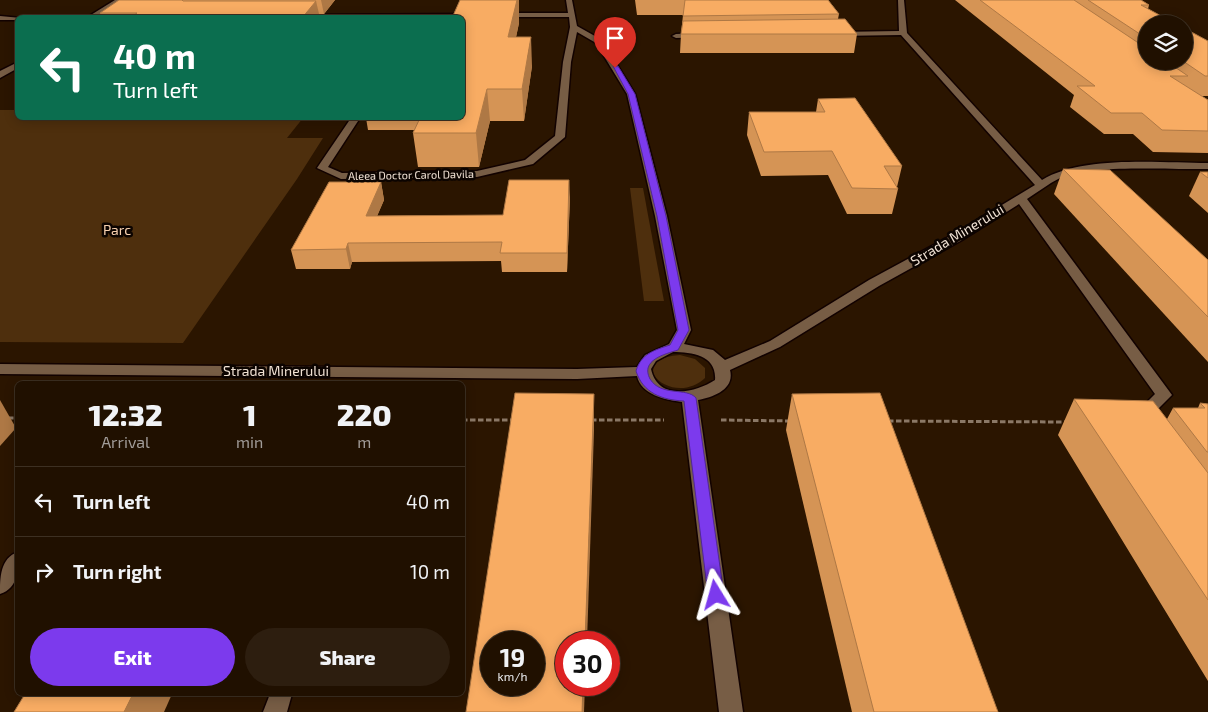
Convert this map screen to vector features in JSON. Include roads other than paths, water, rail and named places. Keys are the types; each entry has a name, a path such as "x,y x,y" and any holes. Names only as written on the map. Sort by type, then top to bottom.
{"street":[{"path":"94,15 120,0"},
{"name":"Aleea Doctor Carol Davila","path":"354,120 322,168 341,176 477,174 529,162 560,137 567,62 574,27 569,0"},
{"path":"901,0 903,33 1040,184"},
{"path":"465,17 485,15"},
{"path":"494,15 571,15"},
{"path":"0,18 15,18"},
{"path":"574,27 600,42 631,94 661,216 684,330 674,348"},
{"path":"824,34 903,33"},
{"path":"676,36 715,35"},
{"path":"0,75 15,66"},
{"name":"Strada Minerului","path":"723,367 775,344 874,284 958,237 1040,184 1056,176 1076,170 1102,167 1208,166"},
{"path":"1020,197 1164,395 1138,426"},
{"path":"674,348 691,348 706,352 719,361 723,367 723,382 714,391 690,398 672,396 658,391 646,382 642,371 644,363 655,353 674,348"},
{"name":"Strada Minerului","path":"0,369 384,378 642,371"},
{"path":"690,398 731,712"},
{"path":"0,586 15,564"},
{"path":"275,712 280,696"}],"park label":[{"name":"Parc","path":"117,230"}]}
